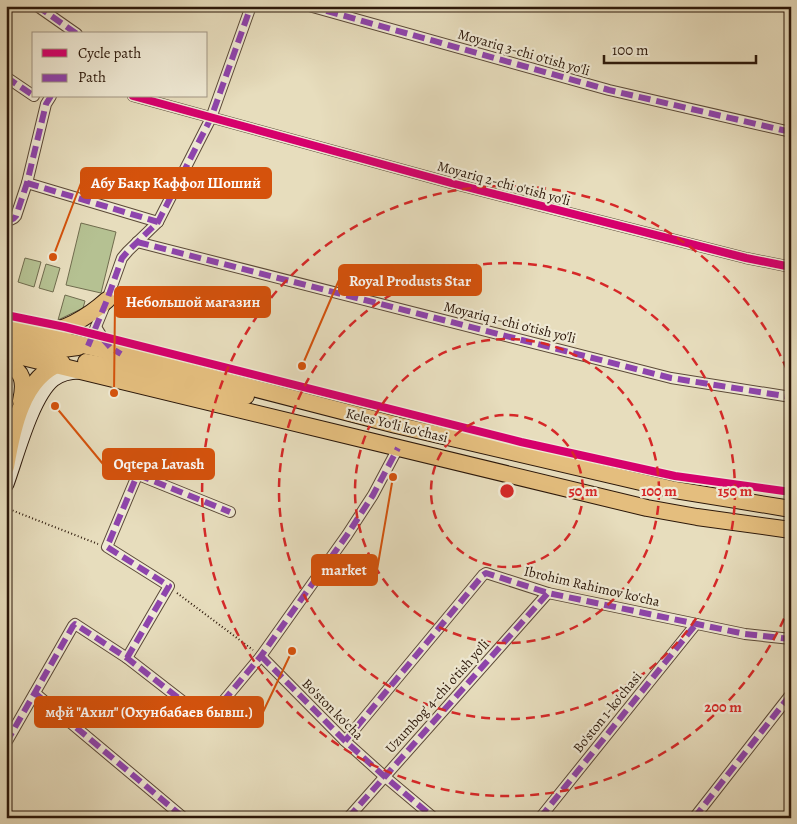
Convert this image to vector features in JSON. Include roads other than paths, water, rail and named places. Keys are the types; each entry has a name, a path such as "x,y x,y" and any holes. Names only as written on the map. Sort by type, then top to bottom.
{"main road":[{"path":"39,334 57,331 74,323 89,315 106,300"},
{"name":"Keles Yoʻli koʻchasi","path":"6,327 121,354 376,420 564,464 675,483 791,509"},
{"path":"39,334 47,339 55,358"},
{"path":"6,342 32,347 63,363 118,368 228,394 305,402"},
{"path":"6,353 55,358 88,346"},
{"path":"81,366 88,346"},
{"path":"19,411 34,384 46,372 55,358"},
{"path":"6,363 16,370 23,381 23,391 6,467"},
{"name":"Keles Yoʻli koʻchasi","path":"81,366 371,442 647,508 791,530"},
{"path":"260,414 305,417 368,431 376,425 376,420"},
{"path":"398,448 410,441 425,441 519,462 564,464"},
{"path":"544,483 590,486 664,502 674,500 676,495 675,483"}],"street":[{"path":"37,6 74,32"},
{"path":"88,346 122,258 158,222 212,118 251,6"},
{"name":"Moyariq 3-chi o'tish yo'li","path":"309,6 609,90 791,132"},
{"path":"6,77 32,95"},
{"name":"Moyariq 2-chi o'tish yo'li","path":"140,98 432,178 746,258 791,267"},
{"path":"6,220 14,219 16,216 27,183 49,100"},
{"path":"27,183 158,222"},
{"name":"Moyariq 1-chi o'tish yo'li","path":"137,242 671,378 791,397"},
{"path":"96,327 111,348 121,354"},
{"path":"48,384 55,358"},
{"path":"6,484 30,416 48,384 63,373 81,366"},
{"path":"6,742 75,624 127,658 203,718 210,717 261,656 347,535 373,495 398,448"},
{"path":"127,658 169,586 108,548 138,476 230,512"},
{"name":"Ibrohim Rahimov ko'cha","path":"345,741 486,573 548,593 745,634 791,639"},
{"name":"Uzumbog' 4-chi o'tish yo'li","path":"348,818 548,593"},
{"name":"Bo'ston 1-ko'chasi","path":"540,818 696,624"},
{"name":"Bo'ston ko'cha","path":"261,656 345,741 434,818"},
{"path":"35,693 184,818"},
{"path":"694,818 791,694"}],"place":[{"name":"Абу Бакр Каффол Шоший","path":"53,257"},
{"name":"Royal Produsts Star","path":"302,366"},
{"name":"Небольшой магазин","path":"114,393"},
{"name":"Oqtepa Lavash","path":"55,406"},
{"name":"market","path":"393,477"},
{"name":"мфй \"Ахил\" (Охунбабаев бывш.)","path":"292,651"}]}
